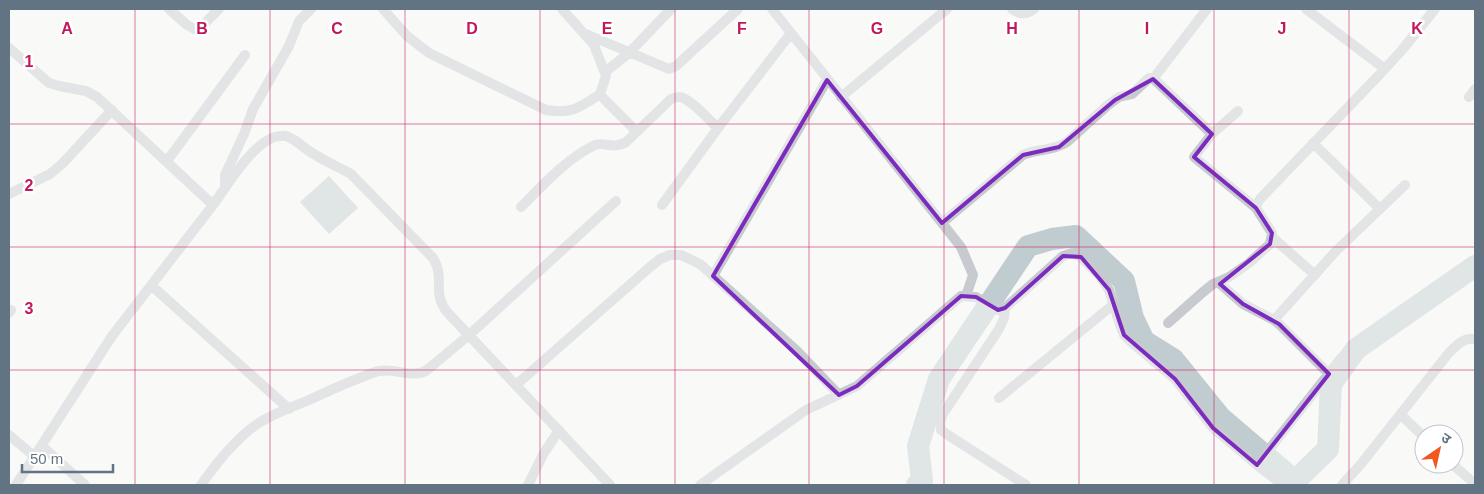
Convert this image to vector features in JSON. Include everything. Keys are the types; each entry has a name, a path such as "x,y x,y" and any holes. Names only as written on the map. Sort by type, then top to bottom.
{"street":[{"path":"169,9 187,25 196,30 219,9"},
{"path":"224,189 225,175 253,109 288,46 299,21 311,9"},
{"path":"383,9 407,36 429,53 546,110 564,112 582,106 600,94 606,76 594,45 562,9"},
{"path":"605,72 629,53 671,9"},
{"path":"586,34 669,68 676,66 738,9"},
{"path":"772,9 961,247 973,275 971,297"},
{"path":"841,97 947,9"},
{"path":"1012,9 1025,14 1034,9"},
{"path":"1153,79 1207,9"},
{"path":"1306,9 1385,69"},
{"path":"1256,208 1260,199 1385,69 1435,9"},
{"path":"662,205 791,33"},
{"path":"9,48 49,83 86,91 97,97 213,205"},
{"path":"167,161 246,55"},
{"path":"942,223 1023,154 1059,147 1115,100 1132,94 1149,78 1153,79 1212,134"},
{"path":"713,276 827,80"},
{"path":"600,94 637,132"},
{"path":"521,207 550,178 594,146 600,144 618,146 625,142 671,99 678,97 690,102 718,128"},
{"path":"9,194 50,174 63,163 112,110"},
{"path":"1168,323 1203,292 1249,263 1270,244 1272,233 1256,208 1194,157 1212,134 1238,111"},
{"path":"16,485 112,336 250,155 263,142 282,135 292,138 317,156 351,174 433,258 440,272 438,290 441,305 610,485"},
{"path":"1313,142 1380,209"},
{"path":"1274,320 1336,251 1405,185"},
{"path":"201,485 215,465 250,429 290,408 379,371 393,370 421,374 469,334 616,201"},
{"path":"1272,237 1315,275"},
{"path":"1001,309 1063,256 1072,254 1081,257 1109,290 1124,334 1175,379 1213,428 1283,485"},
{"path":"516,385 660,259 670,255 681,255 700,264 796,351 840,395"},
{"path":"1218,282 1243,304 1274,320 1329,374"},
{"path":"152,286 290,408"},
{"path":"702,485 806,410 857,386 961,296 971,297 1001,309 1004,318 999,329 943,414 940,422 941,430 1026,485"},
{"path":"999,398 1114,304"},
{"path":"1342,485 1454,348 1460,342 1467,339 1475,339"},
{"path":"1258,464 1341,358"},
{"path":"1401,414 1414,427"},
{"path":"528,485 558,430"},
{"path":"9,435 35,457"},
{"path":"42,446 85,485"},
{"path":"1464,474 1475,484"}],"highlighted area":[{"path":"1153,79 1212,134 1194,157 1256,208 1272,233 1270,244 1220,284 1243,304 1279,324 1329,374 1257,465 1213,428 1175,379 1124,335 1109,290 1081,257 1063,256 1005,308 998,310 976,297 961,296 857,386 839,395 713,276 827,80 942,223 1023,155 1059,147 1115,100"}],"shaded area":[{"path":"329,176 358,208 329,234 300,202"}],"waterway":[{"path":"917,485 922,480 918,446 939,379 1028,246 1052,239 1076,236 1124,281 1133,318 1144,341 1173,359 1220,417 1295,481 1328,449 1331,384 1356,349 1475,266"}]}
